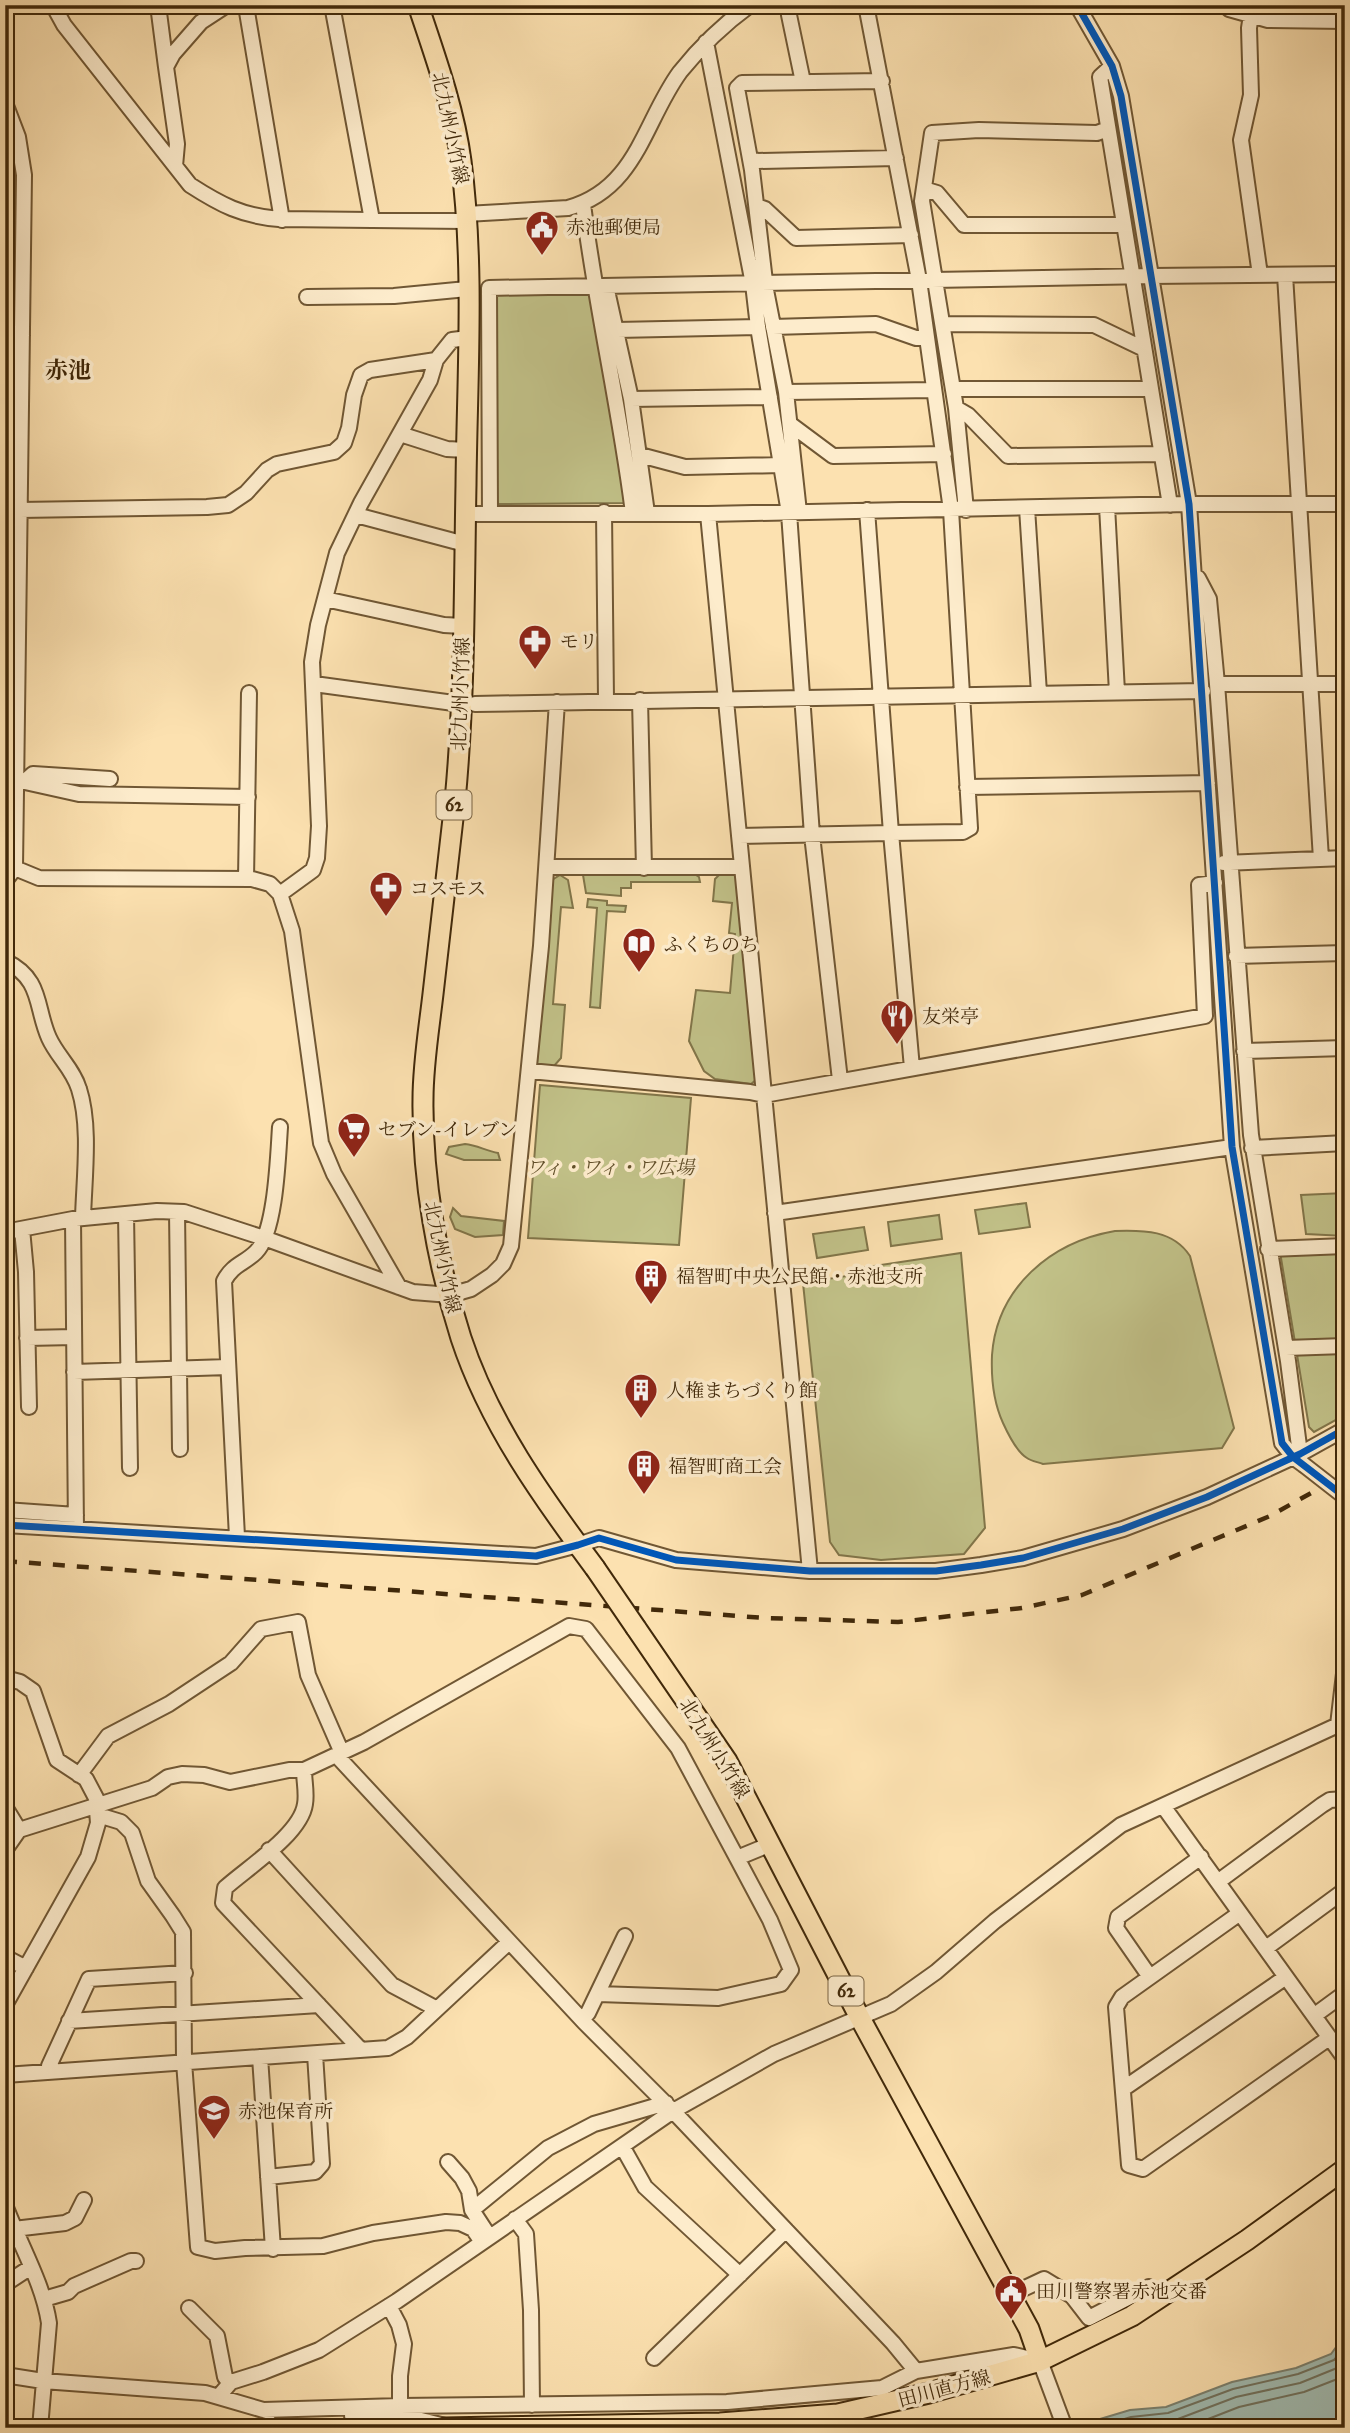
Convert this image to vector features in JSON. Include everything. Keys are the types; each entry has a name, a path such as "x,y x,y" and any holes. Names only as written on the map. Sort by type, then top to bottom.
{"main road":[{"name":"北九州小竹線","path":"418,5 447,94 460,157 466,218 468,338 463,626 468,704 455,797 423,1097 435,1233 461,1339 496,1420 510,1445 727,1761 860,2018 1029,2329 1043,2369"},
{"name":"田川直方線","path":"447,2428 720,2423 838,2414 1043,2369 1158,2299 1247,2240 1345,2169"}],"street":[{"path":"53,5 64,25 190,185 222,204 252,217 282,220 466,218 547,211 583,204 610,186 636,153 679,74 706,42 750,5"},
{"path":"158,5 177,144 175,166"},
{"path":"244,5 282,220"},
{"path":"332,5 372,220"},
{"path":"739,836 963,832 970,828 961,694 956,408 943,324 911,235 866,5"},
{"path":"1077,5 1112,66 1121,96 1189,504 1231,1147 1282,1443 1345,1497"},
{"path":"1225,5 1229,9 1268,20 1345,21"},
{"path":"166,67 184,41 218,8"},
{"path":"789,15 803,82"},
{"path":"1251,15 1251,95 1241,141 1260,275"},
{"path":"706,42 759,284 773,327 786,392 813,835 840,1080"},
{"path":"1112,66 1100,77 1170,505"},
{"path":"794,512 781,465 758,327 757,206 737,88 742,83 882,81"},
{"path":"5,103 18,137 24,174 21,396 13,512 15,775 10,866 5,881"},
{"path":"959,510 944,454 927,338 922,201 932,133 979,130 1097,133 1108,130"},
{"path":"750,159 896,158"},
{"path":"924,189 937,193 964,225 1123,225"},
{"path":"583,204 600,286 627,466 640,513"},
{"path":"757,206 765,209 796,238 911,235"},
{"path":"490,514 489,288 1151,275 1345,274"},
{"path":"1285,275 1321,859"},
{"path":"600,286 617,330 631,399 640,454 640,513"},
{"path":"307,298 394,296 467,289"},
{"path":"773,327 876,324 916,338 927,338"},
{"path":"943,324 1094,325 1144,349"},
{"path":"617,330 758,327"},
{"path":"5,332 22,335"},
{"path":"280,894 313,870 317,858 319,825 313,662 337,553 430,380 436,360 452,340 468,338"},
{"path":"13,512 207,508 228,505 246,494 267,470 277,464 334,452 344,443 361,375 370,370 436,360"},
{"path":"953,389 1150,389"},
{"path":"786,392 934,390"},
{"path":"5,396 21,396"},
{"path":"631,399 770,397"},
{"path":"956,408 968,415 1008,456 1162,454"},
{"path":"790,424 833,456 944,454"},
{"path":"400,433 447,449 466,450"},
{"path":"640,454 685,467 781,465"},
{"path":"465,514 708,514 1189,504 1345,505"},
{"path":"1107,506 1117,692"},
{"path":"1027,508 1039,693"},
{"path":"867,510 912,1068"},
{"path":"604,512 606,700"},
{"path":"356,514 465,544"},
{"path":"708,514 810,1571"},
{"path":"1194,570 1209,599 1252,1148 1286,1348 1299,1459"},
{"path":"325,599 444,625 463,626"},
{"path":"313,684 468,704 1203,691"},
{"path":"1217,684 1345,684"},
{"path":"246,879 249,694"},
{"path":"640,700 644,868"},
{"path":"5,1233 78,1218 177,1212 205,1218 264,1238 412,1292 450,1295 471,1289 492,1275 503,1264 511,1246 548,867 557,702"},
{"path":"15,775 110,779"},
{"path":"15,775 79,794 248,797"},
{"path":"967,787 1208,783"},
{"path":"1214,863 1345,859"},
{"path":"10,866 39,878 246,879 270,884 280,894 292,931 321,1143 334,1174 399,1287"},
{"path":"548,867 742,867"},
{"path":"530,1071 764,1095 1205,1016 1199,884 1215,883"},
{"path":"1236,956 1345,953"},
{"path":"5,961 26,977 38,996 49,1037 79,1088 84,1109 85,1149 78,1218 74,1337 76,1522"},
{"path":"1244,1051 1345,1048"},
{"path":"237,1537 224,1281 231,1269 257,1251 264,1238 276,1181 280,1127"},
{"path":"1252,1148 1345,1143"},
{"path":"775,1213 1231,1147"},
{"path":"177,1212 180,1449"},
{"path":"127,1214 131,1468"},
{"path":"22,1229 29,1407"},
{"path":"1268,1249 1345,1246"},
{"path":"27,1338 74,1337"},
{"path":"1286,1348 1345,1346"},
{"path":"74,1371 228,1367"},
{"path":"5,1510 76,1522 237,1537 536,1556 603,1538 676,1560 810,1571 936,1570 1023,1558 1123,1529 1299,1459 1345,1429"},
{"path":"5,1525 76,1522"},
{"path":"79,1775 108,1736 169,1704 231,1663 261,1629 298,1622 308,1675 339,1754 509,1942 786,2230 916,2371"},
{"path":"5,1850 19,1830 98,1810 152,1787 168,1777 204,1774 230,1782 289,1770 304,1770 339,1754 569,1626 586,1629 678,1748 770,1920 790,1970 781,1984 718,1998 598,1994"},
{"path":"219,2396 231,2382 318,2350 389,2306 622,2146 669,2107 774,2054 891,2004 936,1972 995,1921 1121,1825 1341,1725 1345,1665"},
{"path":"5,1678 20,1682 33,1691 57,1760 86,1779 96,1798 99,1823 88,1857 5,2005"},
{"path":"304,1770 305,1805 299,1821 290,1833 225,1888 223,1903 360,2049"},
{"path":"1219,1881 1322,1805 1330,1800 1345,1799"},
{"path":"1163,1806 1339,2047 1143,2169 1129,2165 1116,2007 1122,1997 1240,1913"},
{"path":"5,1807 19,1830"},
{"path":"98,1810 121,1822 132,1833 148,1881 183,1932 184,2062 198,2247 215,2251 323,2246 373,2233 446,2222 460,2223 486,2239"},
{"path":"737,1858 771,1844"},
{"path":"269,1850 392,1985 437,2009"},
{"path":"1150,1977 1116,1928 1118,1917 1201,1857"},
{"path":"1266,1948 1345,1890"},
{"path":"582,2020 598,1994 625,1936"},
{"path":"5,2075 388,2048 407,2037 509,1942"},
{"path":"5,1957 26,1968"},
{"path":"49,2072 49,2066 89,1979 185,1973"},
{"path":"1123,2089 1286,1977"},
{"path":"1315,2015 1345,1993"},
{"path":"69,2021 319,2005"},
{"path":"268,2177 315,2172 322,2164 315,2054"},
{"path":"260,2057 273,2249"},
{"path":"472,2210 548,2148 594,2124 669,2107"},
{"path":"622,2146 645,2187 740,2275"},
{"path":"448,2162 469,2191 472,2210 486,2239"},
{"path":"40,2428 49,2323 44,2299 9,2219 65,2223 75,2218 84,2200"},
{"path":"515,2219 526,2234 531,2310 532,2405"},
{"path":"654,2358 786,2230"},
{"path":"44,2299 68,2292 74,2286 136,2261"},
{"path":"5,2284 31,2267"},
{"path":"1010,2295 1044,2279 1072,2295 1089,2318 1149,2287 1158,2299"},
{"path":"389,2306 399,2325 404,2344 400,2406"},
{"path":"189,2308 217,2336 225,2377 231,2382"},
{"path":"263,2410 727,2402 882,2388 916,2371 1014,2355 1043,2369 1065,2428"},
{"path":"5,2375 43,2381 205,2393 282,2416 413,2418 447,2428"}],"green space":[{"path":"501,290 591,292 627,496 624,503 498,504 494,497 496,296"},
{"path":"693,873 699,877 700,882 631,882 631,888 621,888 621,896 586,893 583,875"},
{"path":"721,873 736,874 757,1079 751,1084 715,1079 704,1071 689,1041 696,990 730,993 735,934 729,933 732,903 713,901 715,879"},
{"path":"560,875 568,880 573,908 561,907 553,1004 565,1005 561,1058 554,1066 540,1067 537,1063 552,880"},
{"path":"588,899 607,901 607,905 626,906 625,912 607,911 600,1008 590,1007 597,908 587,907"},
{"name":"ワィ・ワィ・ワ広場","path":"540,1085 691,1098 679,1245 528,1238"},
{"path":"465,1144 498,1153 500,1160 464,1160 446,1154 449,1147"},
{"path":"1345,1193 1345,1236 1306,1234 1301,1195"},
{"path":"1026,1203 1030,1227 979,1234 975,1210"},
{"path":"453,1208 461,1216 504,1221 503,1235 475,1237 455,1229 450,1217"},
{"path":"939,1215 942,1239 891,1246 888,1222"},
{"path":"864,1227 868,1250 817,1258 813,1234"},
{"path":"1115,1231 1137,1231 1166,1236 1183,1247 1190,1256 1234,1428 1222,1448 1043,1464 1033,1461 1023,1455 1013,1442 1003,1423 993,1390 992,1355 1004,1308 1031,1272 1049,1257 1069,1245"},
{"path":"1345,1251 1345,1415 1314,1432 1309,1427 1280,1252"},
{"path":"961,1253 985,1528 964,1554 881,1560 839,1555 830,1542 803,1283 847,1276 847,1270"}],"water":[{"path":"1345,2335 1345,2424 1340,2428 1070,2428 1130,2410 1166,2407 1232,2382 1296,2368 1331,2354"}],"railway":[{"path":"5,1561 765,1618 898,1622 1022,1608 1082,1595 1270,1516 1345,1474"}],"cycle path":[{"path":"1077,5 1112,66 1121,96 1189,504 1232,1147 1282,1443 1293,1457 1345,1497"},
{"path":"5,1525 536,1556 599,1538 676,1560 810,1571 936,1571 1023,1558 1123,1529 1207,1497 1300,1454 1345,1429"}],"place":[{"name":"赤池郵便局","path":"542,257"},
{"name":"モリ","path":"535,671"},
{"name":"コスモス","path":"386,918"},
{"name":"ふくちのち","path":"639,974"},
{"name":"友栄亭","path":"897,1046"},
{"name":"セブン-イレブン","path":"354,1159"},
{"name":"福智町中央公民館・赤池支所","path":"651,1306"},
{"name":"人権まちづくり館","path":"641,1420"},
{"name":"福智町商工会","path":"644,1496"},
{"name":"赤池保育所","path":"214,2141"},
{"name":"田川警察署赤池交番","path":"1011,2321"}],"district":[{"name":"赤池","path":"68,370"}]}
